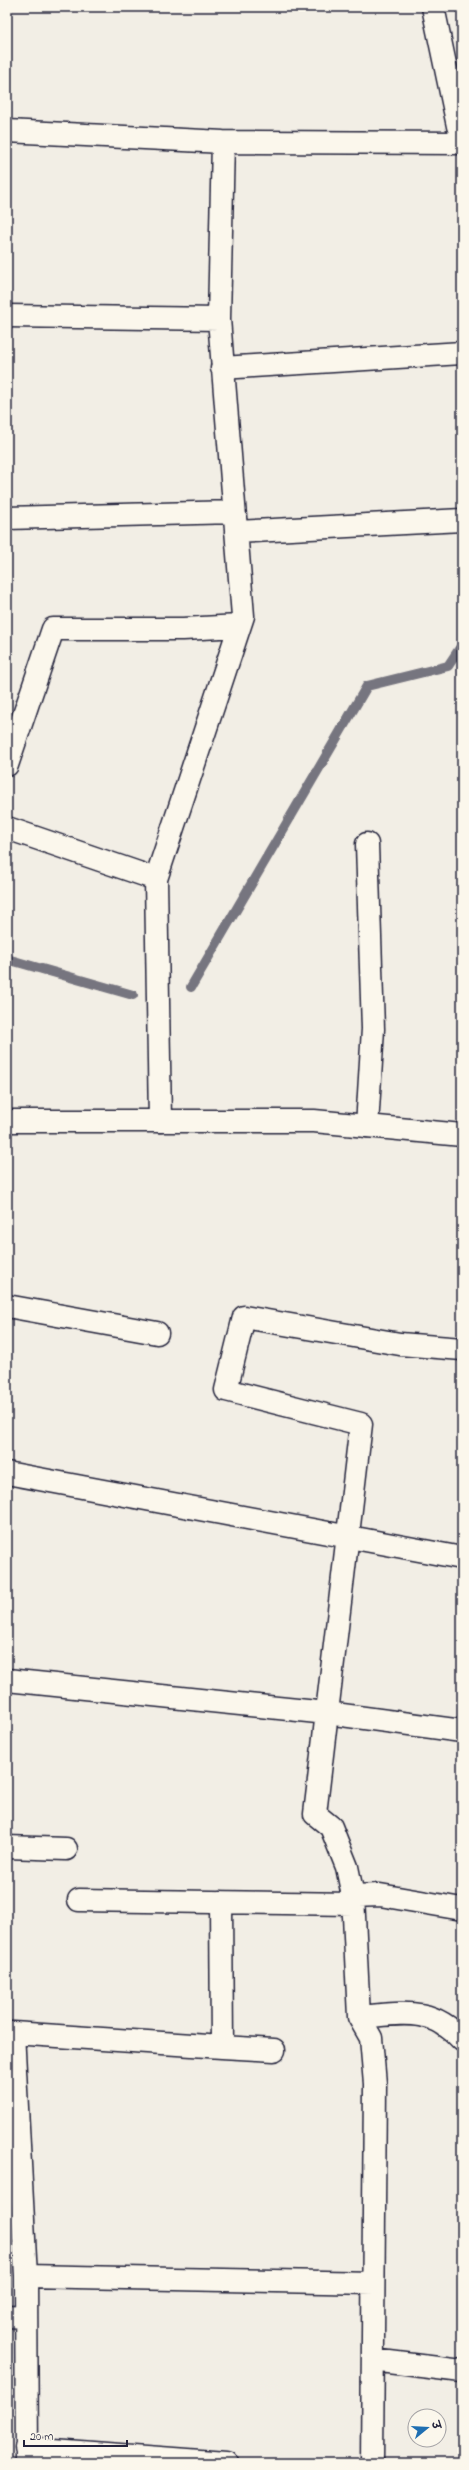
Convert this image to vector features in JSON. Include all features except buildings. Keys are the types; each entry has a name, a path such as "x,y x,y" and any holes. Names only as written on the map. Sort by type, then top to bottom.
{"street":[{"path":"433,7 458,126 462,133"},
{"path":"7,131 223,142 462,143"},
{"path":"160,1121 156,879 243,616 219,319 223,142"},
{"path":"7,316 219,319"},
{"path":"222,368 462,353"},
{"path":"7,518 235,522 462,520"},
{"path":"7,765 53,628 183,629 239,626"},
{"path":"7,828 156,879"},
{"path":"367,844 373,1029 368,1126"},
{"path":"7,1122 314,1121 462,1135"},
{"path":"7,1306 156,1333"},
{"path":"372,2463 375,2084 371,2038 359,2017 353,1900 347,1867 332,1827 315,1814 361,1424 226,1390 244,1317 400,1344 462,1350"},
{"path":"7,1473 462,1558"},
{"path":"7,1680 327,1713 462,1731"},
{"path":"7,1847 66,1849"},
{"path":"79,1900 221,1902 353,1900 380,1895 462,1909"},
{"path":"221,1902 222,2047"},
{"path":"359,2017 408,2014 434,2017 453,2031 462,2040"},
{"path":"227,2463 26,2456 17,2316 26,2276 10,2033 274,2050"},
{"path":"26,2276 373,2283"},
{"path":"373,2360 462,2371"}],"waterway":[{"path":"191,987 367,686 448,666 462,645"},
{"path":"7,959 133,995"}]}
